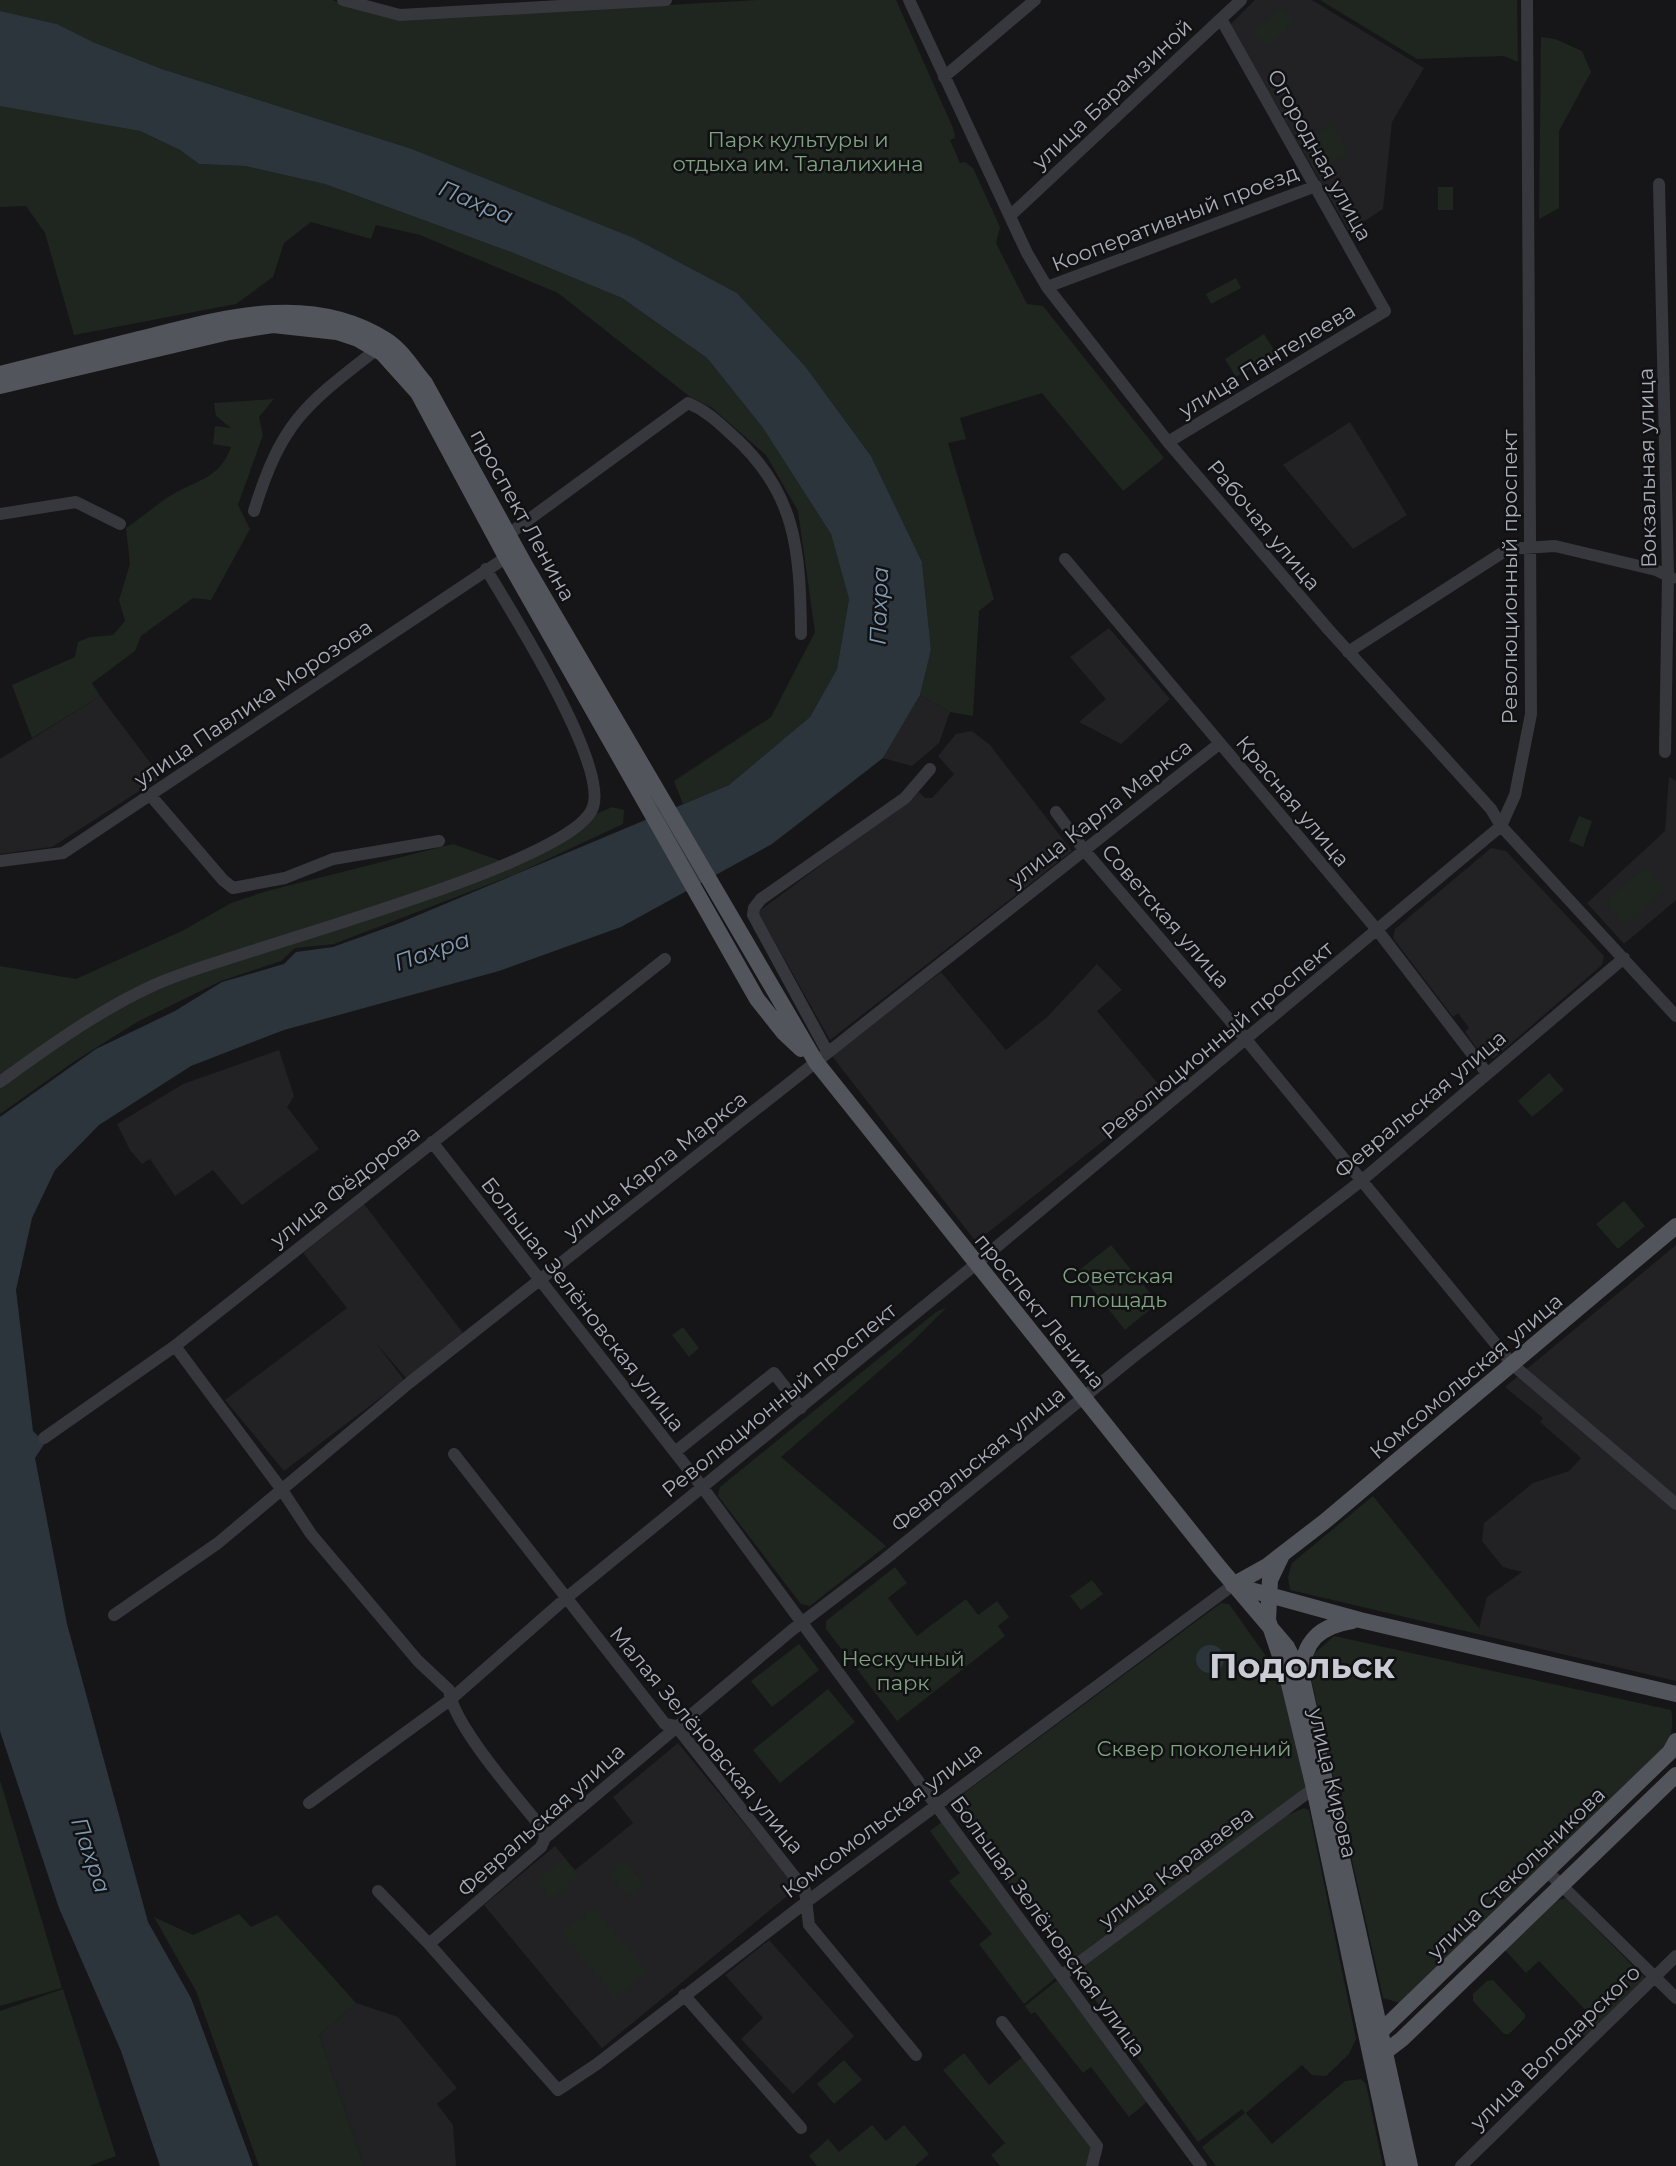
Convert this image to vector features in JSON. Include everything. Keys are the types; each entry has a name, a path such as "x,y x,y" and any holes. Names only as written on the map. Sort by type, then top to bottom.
{"main road":[{"name":"проспект Ленина","path":"0,374 227,317 272,312 309,313 343,321 388,341 425,383 509,534 511,554"},
{"name":"проспект Ленина","path":"0,386 229,332 273,325 337,332 376,349 398,367 418,393 588,685 770,988 976,1264 1270,1629"},
{"name":"проспект Ленина","path":"588,685 757,999 784,1033 822,1056"},
{"name":"Комсомольская улица","path":"1233,1585 1282,1555 1513,1366 1676,1226"},
{"path":"1270,1629 1268,1597 1273,1568 1282,1555"},
{"path":"1233,1585 1268,1597 1360,1620 1676,1694"},
{"path":"1302,1677 1302,1654 1322,1631 1332,1624 1360,1620"},
{"name":"улица Кирова","path":"1270,1629 1287,1647 1302,1677 1381,2031"},
{"name":"улица Кирова","path":"1270,1629 1288,1680 1314,1788 1368,2044 1379,2057 1410,2166"},
{"name":"улица Стекольникова","path":"1368,2044 1670,1752 1676,1741"},
{"name":"улица Стекольникова","path":"1379,2057 1676,1775"},
{"path":"1379,2057 1381,2031"},
{"name":"улица Кирова","path":"1379,2057 1394,2166"}],"street":[{"path":"344,0 400,15 666,0"},
{"name":"Рабочая улица","path":"909,0 1010,216 1047,286 1168,442 1348,652 1491,809 1501,826 1676,1016"},
{"path":"944,77 1035,0"},
{"name":"улица Барамзиной","path":"1010,216 1241,0"},
{"name":"Революционный проспект","path":"309,1803 450,1700 565,1599 976,1264 1501,826 1515,795 1530,730 1527,0"},
{"name":"Огородная улица","path":"1221,19 1385,311"},
{"name":"Вокзальная улица","path":"1659,184 1672,577 1665,752"},
{"name":"Кооперативный проезд","path":"1047,286 1316,186"},
{"name":"улица Пантелеева","path":"1168,442 1385,311"},
{"path":"254,511 282,438 298,414 323,389 376,349"},
{"path":"509,534 688,403 703,410 758,458 788,510 802,582 801,634"},
{"path":"0,514 76,502 120,524"},
{"path":"1348,652 1508,549 1555,546 1672,577"},
{"name":"улица Павлика Морозова","path":"0,862 63,853 511,554"},
{"name":"Красная улица","path":"1065,559 1378,931 1486,1072"},
{"path":"0,1082 77,1027 151,986 204,965 367,915 519,860 558,842 584,821 593,808 595,793 574,725 486,569"},
{"name":"улица Карла Маркса","path":"114,1615 218,1543 409,1383 1219,744"},
{"path":"822,1056 753,915 754,908 761,899 905,798 930,769"},
{"path":"151,796 223,880 233,888 285,878 333,859 439,841"},
{"name":"Советская улица","path":"1056,812 1084,850 1247,1040 1513,1366 1676,1504"},
{"name":"улица Фёдорова","path":"44,1438 175,1346 665,958"},
{"name":"Февральская улица","path":"429,1944 541,1847 545,1838 801,1622 1361,1181 1486,1072 1624,958"},
{"name":"Большая Зелёновская улица","path":"432,1142 703,1488 1201,2166"},
{"path":"175,1346 282,1490 311,1534 418,1661 449,1690 450,1700 462,1724 544,1831 545,1838"},
{"path":"675,1452 774,1373 801,1408"},
{"name":"Малая Зелёновская улица","path":"454,1454 565,1599 666,1724 676,1726 806,1889 805,1903 809,1924 916,2055"},
{"name":"Комсомольская улица","path":"429,1944 558,2090 597,2064 805,1903 1233,1585"},
{"name":"улица Караваева","path":"1061,1976 1314,1788"},
{"path":"1548,1872 1676,1998"},
{"path":"378,1891 429,1944"},
{"name":"улица Володарского","path":"1461,2166 1676,1956"},
{"path":"684,1996 801,2128"},
{"path":"1002,2022 1097,2146 1092,2166"}],"shaded area":[{"path":"1255,0 1312,0 1424,68 1392,122 1383,209 1349,231 1230,25"},
{"path":"1350,422 1407,515 1353,549 1283,465"},
{"path":"1109,628 1170,699 1121,744 1079,722 1106,699 1070,657"},
{"path":"920,695 950,712 939,743 912,766 883,758"},
{"path":"100,696 161,777 52,847 0,854 0,759"},
{"path":"972,731 990,745 1072,851 830,1040 758,912 919,792 925,798 932,798 954,774 938,756 956,734"},
{"path":"1669,777 1676,781 1676,900 1624,944 1587,903 1665,831"},
{"path":"1491,848 1506,851 1604,956 1602,965 1494,1058 1483,1057 1465,1032 1469,1028 1458,1013 1453,1017 1393,938 1395,929"},
{"path":"1097,964 1122,990 1097,1011 1165,1092 976,1242 832,1056 941,972 1006,1050 1047,1017"},
{"path":"279,1050 294,1096 287,1107 319,1149 242,1205 213,1170 175,1196 150,1159 142,1164 130,1150 117,1124 183,1084"},
{"path":"364,1204 463,1333 406,1378 376,1343 404,1380 284,1471 225,1400 347,1308 303,1253"},
{"path":"1676,1245 1676,1681 1486,1636 1479,1628 1487,1597 1522,1572 1503,1567 1482,1541 1484,1523 1533,1483 1569,1471 1581,1458 1540,1422 1543,1418 1505,1387"},
{"path":"678,1743 797,1888 602,2048 484,1905 555,1846 575,1870 633,1823 613,1797"},
{"path":"769,1940 854,2036 793,2094 741,2039 763,2018 725,1975"},
{"path":"356,2003 398,2017 457,2088 437,2104 453,2125 456,2166 364,2166 319,2035"}],"green space":[{"name":"Парк культуры и отдыха им. Талалихина","path":"0,0 333,0 403,20 757,0 896,0 953,128 955,138 950,140 960,163 965,162 973,168 1000,227 996,243 1027,304 1043,306 1164,458 1123,491 1042,393 960,418 966,439 948,443 994,599 979,611 973,716 950,712 920,695 931,650 922,562 871,456 805,366 737,293 634,238 412,149 162,69 93,42 57,24 0,11"},
{"path":"1320,0 1517,0 1518,62 1504,56 1417,59"},
{"path":"1281,8 1294,23 1266,47 1253,31"},
{"path":"1541,37 1555,39 1582,51 1591,72 1559,131 1559,208 1539,219"},
{"path":"0,105 140,131 180,150 199,164 245,166 322,183 511,252 622,298 707,358 763,428 831,534 849,599 837,669 810,717 729,785 683,804 674,781 771,717 815,632 798,511 766,455 712,408 689,396 558,293 420,235 376,225 371,239 311,222 284,243 273,277 236,304 74,335 45,233 26,206 0,207"},
{"path":"1332,124 1349,153 1329,165 1313,136"},
{"path":"1438,187 1453,187 1453,210 1438,210"},
{"path":"1236,278 1241,288 1211,304 1206,294"},
{"path":"1264,334 1276,353 1236,377 1225,359"},
{"path":"274,399 259,417 263,435 238,505 250,529 211,600 193,598 141,636 135,651 92,683 100,696 32,738 12,685 75,657 78,642 90,637 113,635 125,621 119,600 130,564 126,528 166,499 214,472 226,458 231,447 213,444 215,426 231,428 216,416 214,403"},
{"path":"612,807 624,810 623,824 516,874 334,944 295,948 281,961 221,981 137,1022 75,1061 0,1114 0,966 76,979 184,930 231,903 267,891 453,844 504,862 571,825"},
{"path":"1579,816 1592,821 1583,847 1569,841"},
{"path":"1645,867 1664,889 1624,924 1605,902"},
{"path":"1549,1073 1564,1090 1532,1117 1518,1101"},
{"path":"1624,1201 1645,1226 1618,1249 1596,1224"},
{"name":"Советская площадь","path":"1111,1245 1158,1303 1125,1330 1078,1271"},
{"path":"946,1308 909,1345 781,1457 886,1546 810,1606 801,1604 718,1496 720,1487 936,1312"},
{"path":"683,1327 699,1348 689,1357 672,1335"},
{"path":"1373,1496 1486,1636 1290,1590 1288,1577 1292,1563"},
{"name":"Нескучный парк","path":"895,1567 907,1583 888,1598 917,1636 966,1599 978,1615 997,1601 1009,1617 998,1626 1005,1636 897,1721 826,1629 826,1621"},
{"path":"1092,1580 1103,1594 1081,1610 1070,1596"},
{"name":"Сквер поколений","path":"1221,1603 1229,1604 1282,1679 1307,1787 1075,1961 1065,1957 951,1808 952,1802"},
{"path":"1334,1636 1671,1710 1670,1738 1656,1762 1403,2004 1383,1998 1307,1660"},
{"path":"799,1644 819,1670 772,1707 751,1681"},
{"path":"828,1689 855,1722 780,1783 753,1750"},
{"path":"0,1780 62,1988 0,2006"},
{"path":"1304,1808 1309,1810 1356,2039 1349,2054 1326,2076 1312,2075 1302,2065 1246,2113 1272,2144 1345,2081 1361,2079 1366,2084 1383,2166 1216,2166 1202,2147 1245,2113 1242,2109 1198,2142 1080,1979 1080,1969 1281,1818"},
{"path":"943,1821 1058,1976 1024,2004 979,1944 992,1934 949,1881 960,1873 930,1831"},
{"path":"564,1859 579,1876 551,1900 536,1882"},
{"path":"624,1860 644,1884 628,1897 608,1873"},
{"path":"1566,1898 1648,1981 1588,2039 1579,2030 1592,2017 1539,1961 1526,1973 1504,1949 1552,1902"},
{"path":"594,1907 647,1972 615,1998 562,1933"},
{"path":"239,1914 251,1927 277,1915 356,2003 319,2035 364,2166 259,2166 196,1991 154,1917 193,1935"},
{"path":"1060,1978 1149,2100 1129,2117 1091,2067 1083,2073 1035,2012 1031,2014 1025,2006"},
{"path":"1493,1980 1525,2014 1525,2018 1509,2034 1504,2034 1473,2001 1473,1994 1487,1981"},
{"path":"63,1989 116,2156 89,2166 0,2166 0,2011"},
{"path":"964,2053 989,2085 1025,2055 1095,2146 1089,2166 1000,2166 991,2155 1005,2143 943,2070"},
{"path":"844,2060 862,2080 834,2104 817,2084"},
{"path":"872,2125 886,2141 904,2125 929,2154 915,2166 817,2166 809,2156 828,2139 839,2152"}],"water":[{"name":"Пахра","path":"0,11 57,24 93,42 162,69 412,149 634,238 737,293 805,366 871,456 922,562 931,650 920,695 883,758 772,844 621,927 499,971 284,1030 191,1066 99,1125 55,1170 32,1218 16,1290 33,1431 45,1443 35,1458 67,1624 148,1922 191,1998 253,2166 160,2166 121,2051 59,1908 0,1731 0,1117 96,1049 175,1011 222,982 284,964 296,952 333,947 397,924 729,785 810,717 837,669 849,599 831,534 763,428 707,358 622,298 511,252 325,184 245,166 199,164 180,150 140,131 0,106"},
{"path":"1210,1645 1220,1649 1224,1659 1220,1669 1210,1673 1200,1669 1196,1659 1200,1649"}],"district":[{"name":"Подольск","path":"1302,1665"}]}
